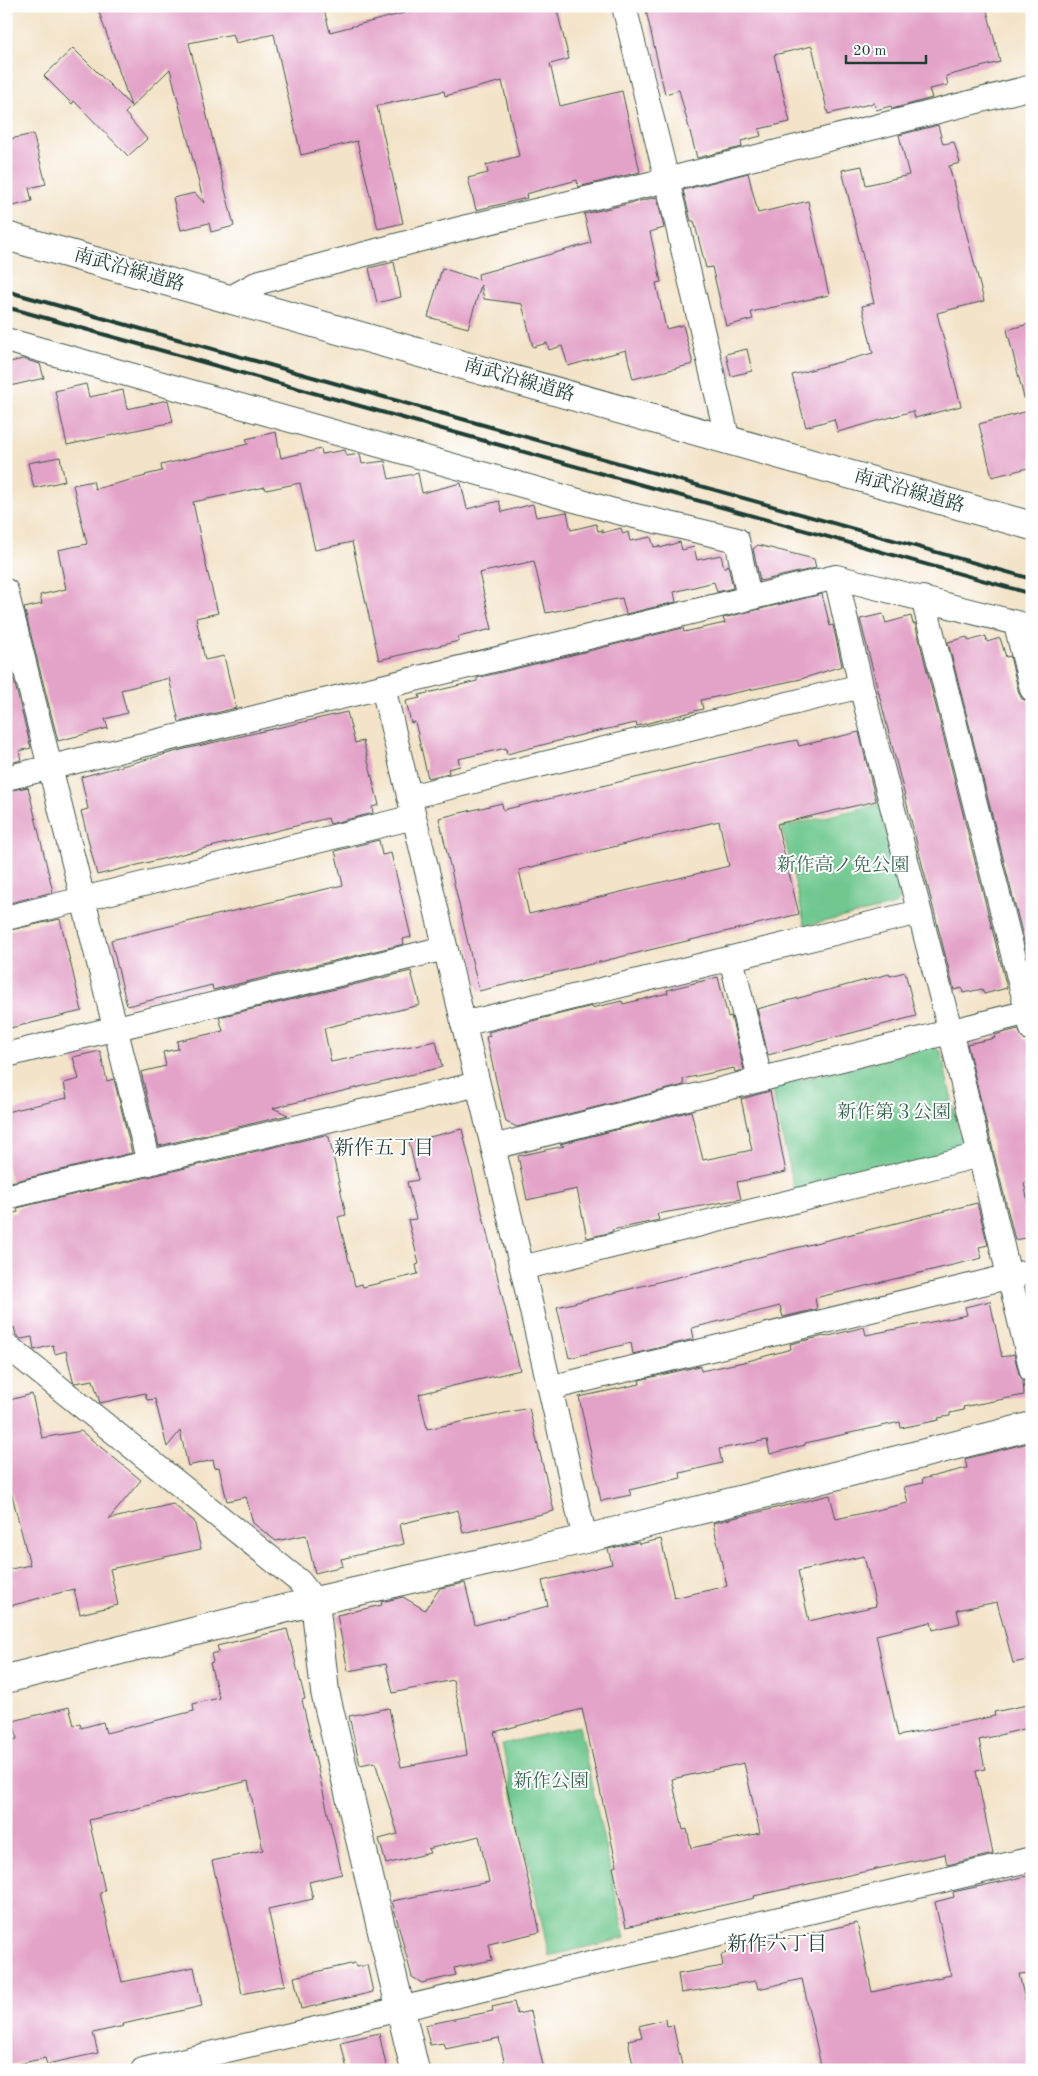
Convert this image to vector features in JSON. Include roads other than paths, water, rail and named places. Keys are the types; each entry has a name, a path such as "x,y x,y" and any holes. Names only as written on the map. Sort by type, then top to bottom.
{"street":[{"path":"624,6 728,440"},
{"path":"229,299 260,282 463,228 667,180 1032,87"},
{"name":"南武沿線道路","path":"6,236 1031,525"},
{"path":"6,340 614,511 737,540 749,598"},
{"path":"836,577 861,686 950,1030 1032,1371"},
{"path":"6,778 836,577 923,598 1024,626 1032,690"},
{"path":"6,591 149,1163"},
{"path":"493,1147 950,1030 1030,1018 923,598"},
{"path":"6,918 861,686"},
{"path":"383,687 585,1539"},
{"path":"464,1024 919,912"},
{"path":"6,1055 445,948"},
{"path":"731,958 760,1079"},
{"path":"6,1197 478,1084"},
{"path":"522,1268 980,1156"},
{"path":"550,1388 1032,1270"},
{"path":"6,1345 299,1581 316,1601 326,1692 415,2070"},
{"path":"6,1679 316,1601 585,1539 1032,1426"},
{"path":"143,2070 1032,1858"}],"railway":[{"path":"6,291 1032,579"},
{"path":"6,307 1032,594"}],"district":[{"name":"新作五丁目","path":"384,1149"},
{"name":"新作六丁目","path":"777,1945"}],"park label":[{"name":"新作高ノ免公園","path":"843,866"},
{"name":"新作第３公園","path":"894,1113"},
{"name":"新作公園","path":"551,1782"}]}
